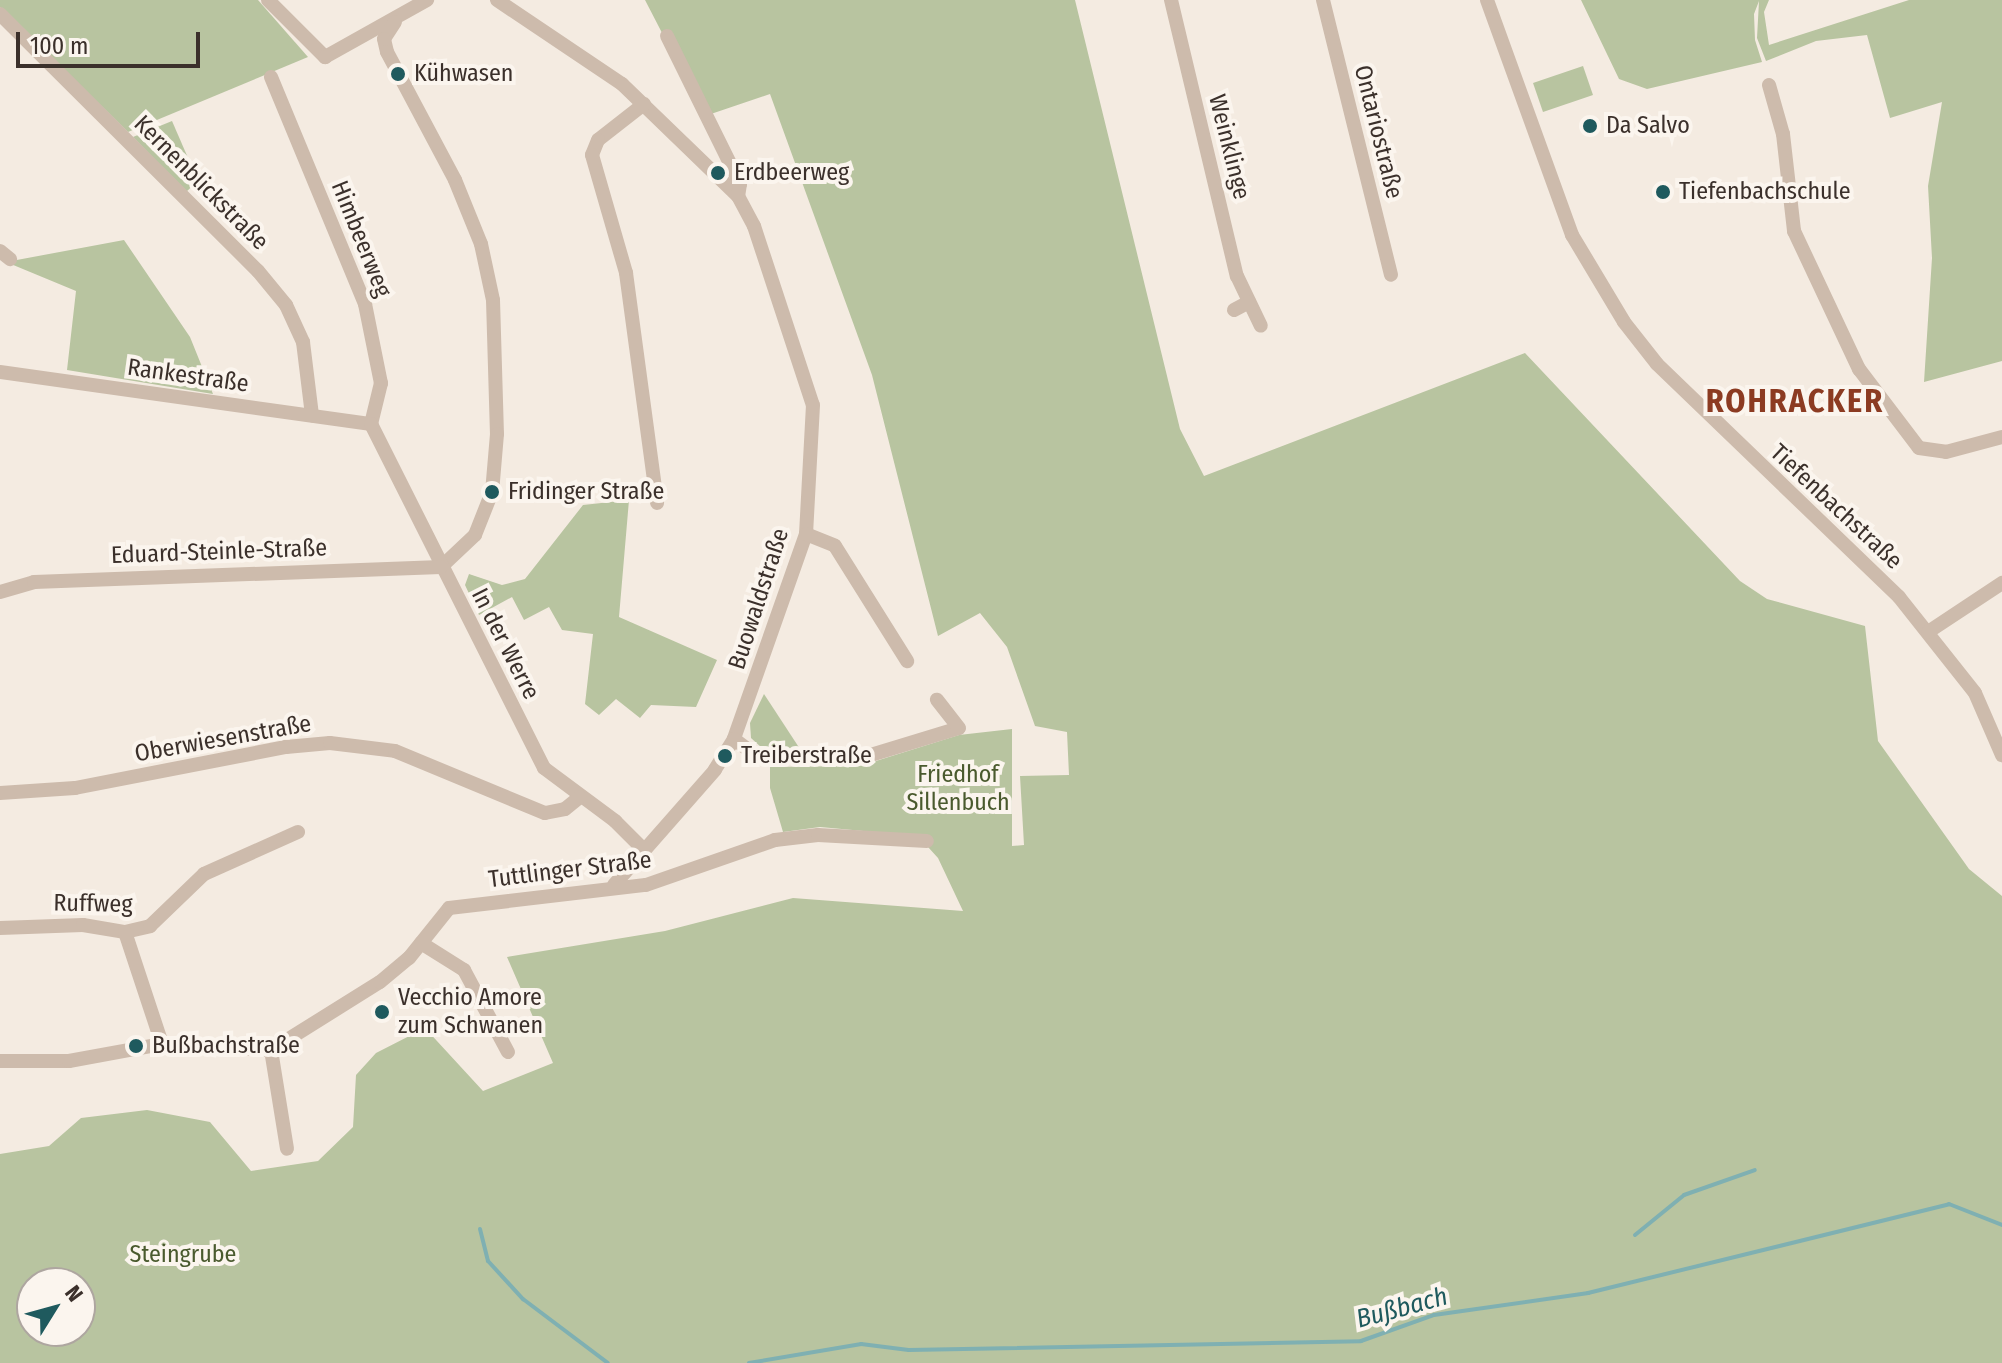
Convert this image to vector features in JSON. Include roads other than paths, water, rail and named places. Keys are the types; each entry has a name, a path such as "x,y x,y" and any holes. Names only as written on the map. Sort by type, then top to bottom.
{"street":[{"path":"268,0 325,57 395,22 427,0"},
{"name":"Buowaldstraße","path":"497,0 588,59 644,104 738,196 754,226 813,405 806,534 734,739 715,770 614,885"},
{"name":"Weinklinge","path":"1171,0 1237,276 1261,326"},
{"name":"Ontariostraße","path":"1323,0 1391,275"},
{"name":"Tiefenbachstraße","path":"1487,0 1572,235 1624,322 1657,364 1899,597 1975,693 1999,739 2002,755"},
{"name":"Kernenblickstraße","path":"0,14 258,271 286,305 303,342 312,415"},
{"path":"395,22 384,39 387,52 455,180 481,244 493,300 497,434 492,492 475,535 441,567"},
{"name":"Buowaldstraße","path":"667,36 740,184 738,196"},
{"name":"Himbeerweg","path":"271,77 365,304 381,383 371,424"},
{"path":"1769,85 1783,134 1794,231 1859,369 1919,448 1946,452 2002,437"},
{"path":"644,104 598,140 592,155 626,273 657,503"},
{"path":"1234,310 1249,302"},
{"name":"Rankestraße","path":"0,372 371,424"},
{"name":"In der Werre","path":"371,424 544,768 615,821 643,849"},
{"path":"806,534 835,546 907,661"},
{"name":"Eduard-Steinle-Straße","path":"0,592 34,582 441,567"},
{"path":"1928,632 2002,583"},
{"path":"734,739 758,757 861,758 959,728 937,700"},
{"name":"Oberwiesenstraße","path":"0,793 75,788 286,747 330,743 395,751 545,813 565,809 580,797"},
{"name":"Ruffweg","path":"0,928 83,925 125,932 150,926 204,874 298,832"},
{"name":"Tuttlinger Straße","path":"271,1050 380,982 421,943 449,908 542,900 614,885 646,885 775,840 818,835 927,841"},
{"path":"125,932 162,1044"},
{"path":"421,943 464,970 508,1052"},
{"path":"0,1061 69,1061 162,1044 271,1050 287,1149"}],"waterway":[{"path":"1635,1235 1684,1195 1755,1170"},
{"name":"Bußbach","path":"749,1363 861,1344 909,1350 1361,1341 1434,1315 1588,1293 1949,1204 2002,1225"},
{"path":"480,1229 488,1261 523,1299 608,1363"}],"place":[{"name":"Kühwasen","path":"398,74"},
{"name":"Da Salvo","path":"1590,126"},
{"name":"Erdbeerweg","path":"718,173"},
{"name":"Tiefenbachschule","path":"1663,192"},
{"name":"Fridinger Straße","path":"492,492"},
{"name":"Treiberstraße","path":"725,756"},
{"name":"Vecchio Amore zum Schwanen","path":"382,1012"},
{"name":"Bußbachstraße","path":"136,1046"}],"district":[{"name":"ROHRACKER","path":"1795,401"}],"park label":[{"name":"Friedhof Sillenbuch","path":"958,789"},
{"name":"Steingrube","path":"183,1255"}]}
